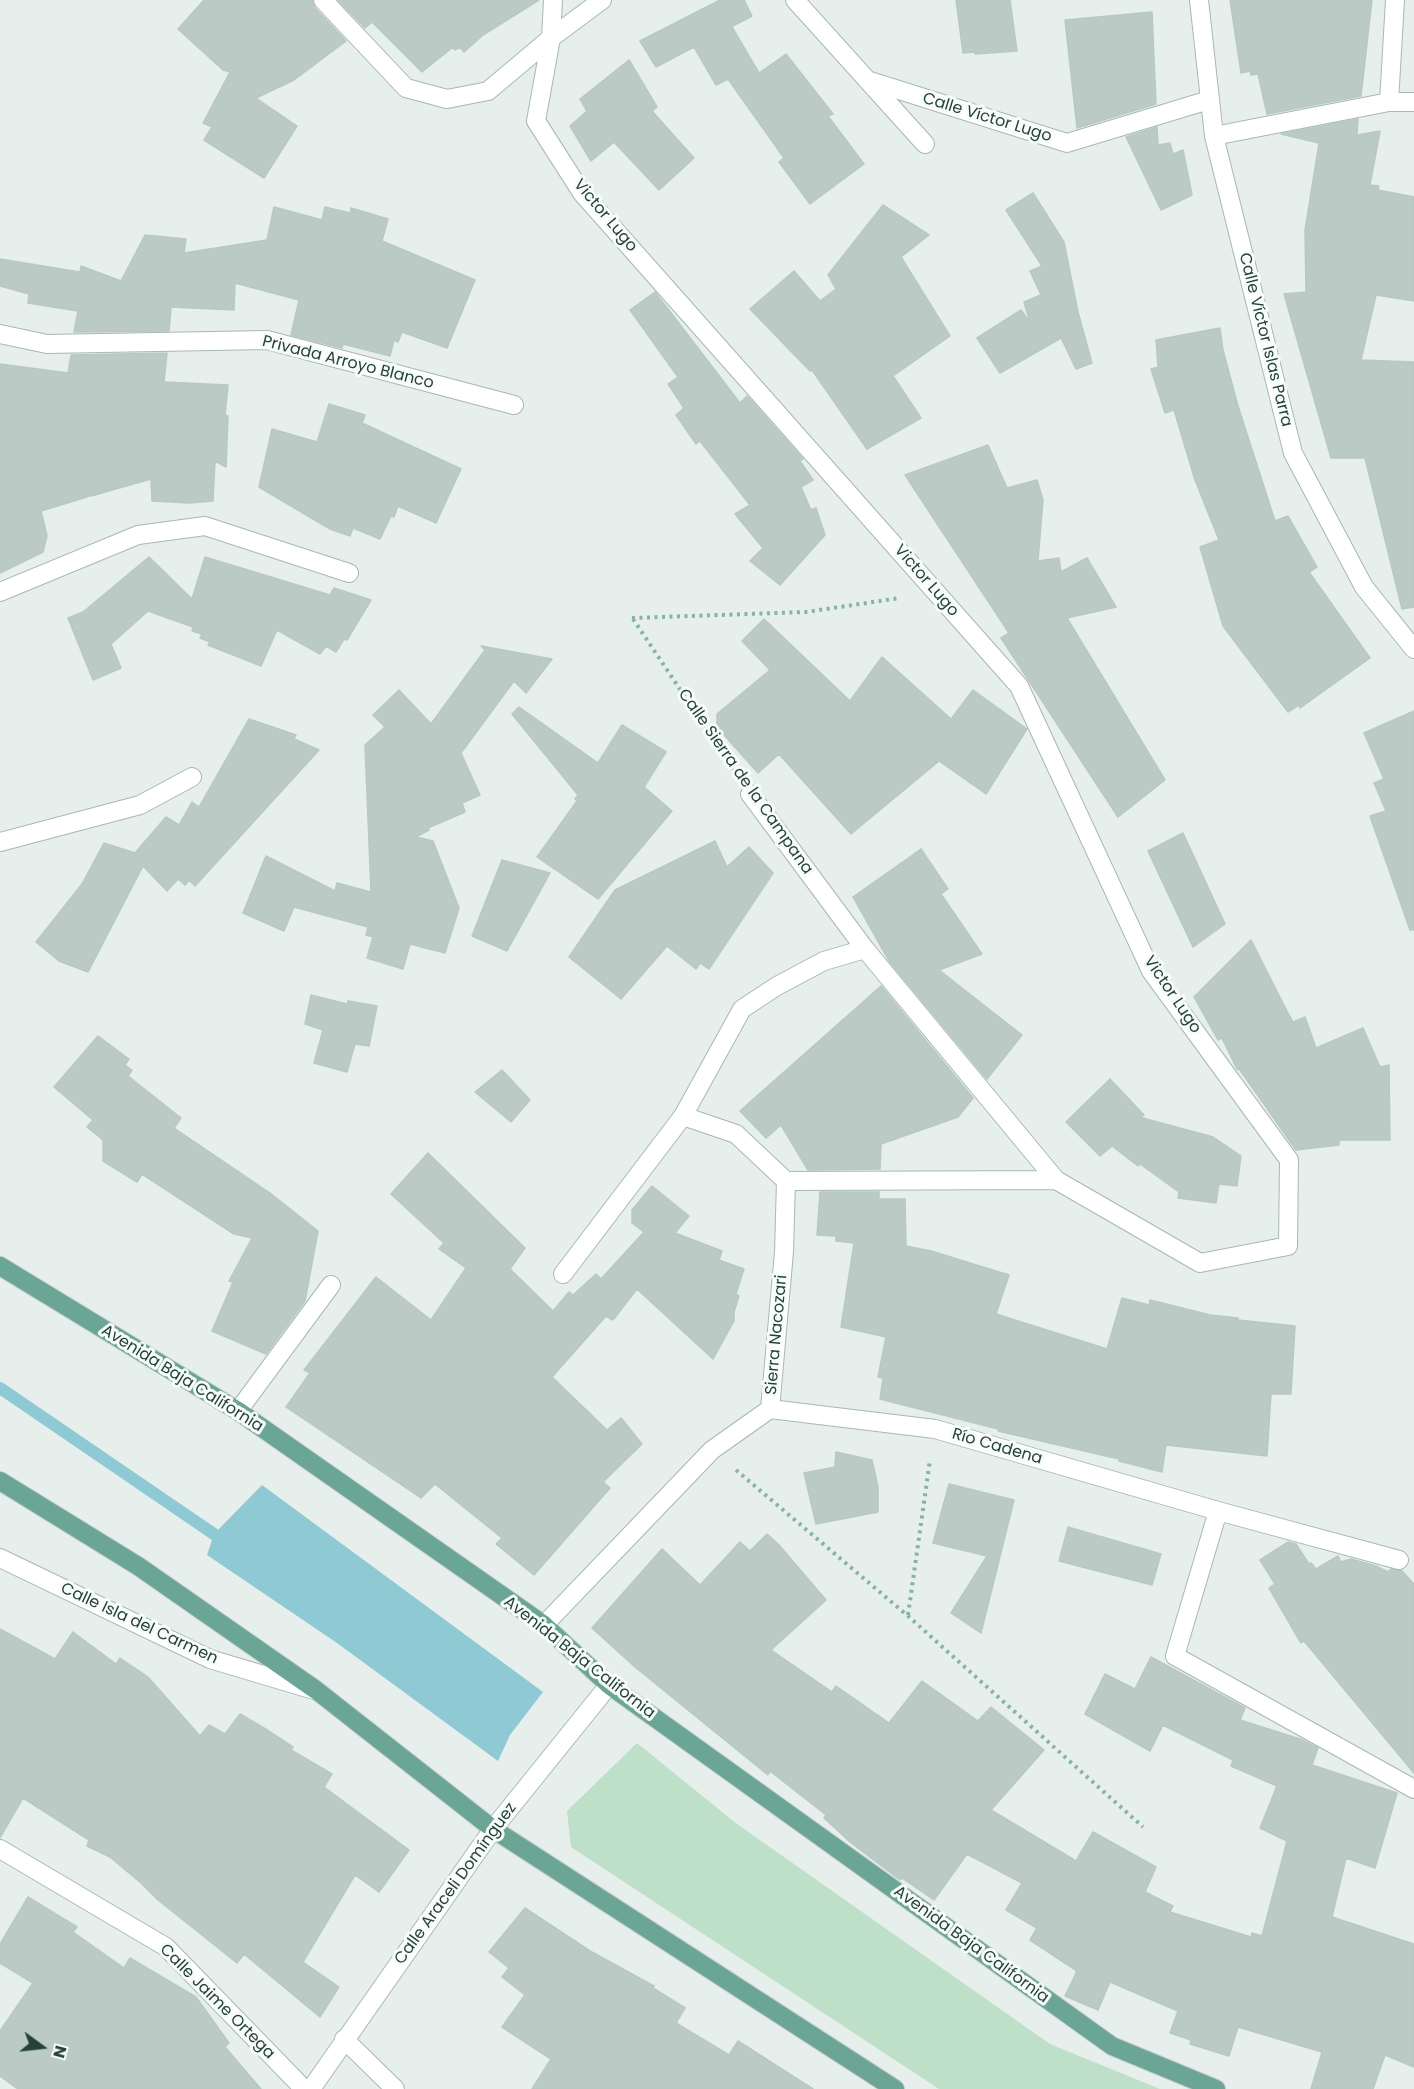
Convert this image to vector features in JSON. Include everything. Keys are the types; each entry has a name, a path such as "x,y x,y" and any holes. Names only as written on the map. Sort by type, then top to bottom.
{"main road":[{"name":"Avenida Baja California","path":"0,1266 238,1411 544,1625 609,1685 1112,2046 1216,2089"},
{"path":"0,1481 138,1566 316,1690 493,1829 895,2089"}],"street":[{"path":"323,0 406,88 447,99 488,91 551,38 602,0"},
{"name":"Victor Lugo","path":"553,0 551,38 536,121 582,193 1019,686 1151,971 1289,1160 1288,1246 1200,1263 1056,1179"},
{"name":"Calle Víctor Lugo","path":"795,0 925,144"},
{"name":"Calle Víctor Islas Parra","path":"1199,0 1214,136 1293,453 1364,587 1414,649"},
{"path":"1389,102 1395,0"},
{"name":"Calle Víctor Lugo","path":"867,80 1067,143 1209,100"},
{"path":"1214,136 1389,102 1414,102"},
{"name":"Privada Arroyo Blanco","path":"0,334 47,344 267,340 514,405"},
{"path":"0,592 138,536 204,526 350,573"},
{"path":"0,842 140,805 192,777"},
{"name":"Calle Sierra de la Campana","path":"750,794 865,949 1056,1179"},
{"path":"563,1274 682,1116 742,1009 777,986 824,961 865,949"},
{"path":"682,1116 736,1134 786,1181 1056,1179"},
{"name":"Sierra Nacozari","path":"544,1625 712,1450 770,1408 783,1263 786,1181"},
{"path":"238,1411 331,1285"},
{"name":"Río Cadena","path":"770,1408 934,1429 1218,1511 1400,1560"},
{"path":"1218,1511 1175,1656 1414,1789"},
{"name":"Calle Isla del Carmen","path":"0,1558 210,1659 316,1690"},
{"name":"Calle Araceli Domínguez","path":"311,2089 493,1829 609,1685"},
{"name":"Calle Jaime Ortega","path":"0,1849 166,1947 304,2089"},
{"path":"344,2039 395,2089"}],"path":[{"name":"Calle Sierra de la Campana","path":"750,794 632,618 806,612 937,592"},
{"path":"908,1616 934,1429"},
{"path":"712,1450 908,1616 1143,1827"}],"green space":[{"path":"637,1743 737,1824 1050,2044 1160,2089 939,2089 571,1847 567,1811"}],"water":[{"path":"262,1485 543,1692 510,1735 498,1761 337,1643 207,1555 214,1534"}],"building":[{"path":"204,0 312,0 315,8 346,41 294,80 256,98 297,126 264,178 204,140 212,127 203,123 230,72 223,70 178,29"},
{"path":"338,0 539,0 483,35 464,52 460,47 455,50 453,47 422,72 372,22 365,28"},
{"path":"720,0 744,0 752,16 729,28 732,27 759,73 786,54 833,114 828,116 864,164 810,204 779,162 784,158 728,79 716,85 694,47 656,67 640,41"},
{"path":"956,0 1010,0 1017,51 963,53"},
{"path":"1230,0 1372,0 1361,96 1267,114 1258,74 1251,75 1250,71 1241,73"},
{"path":"1152,12 1156,104 1077,128 1065,20"},
{"path":"629,60 657,107 652,111 694,158 659,190 614,142 591,161 570,126 587,111 580,99"},
{"path":"1358,119 1357,135 1380,131 1370,185 1379,186 1378,190 1414,197 1414,301 1376,295 1361,360 1414,362 1414,607 1402,609 1365,458 1331,458 1284,294 1306,292 1305,230 1319,143 1281,134"},
{"path":"1157,127 1158,145 1170,143 1173,154 1183,150 1192,195 1161,210 1126,137"},
{"path":"1033,193 1064,242 1078,312 1092,363 1076,369 1061,338 1000,373 977,338 1021,310 1030,322 1024,302 1041,295 1030,271 1042,266 1006,210"},
{"path":"883,205 929,235 901,257 950,336 893,376 921,418 867,449 812,370 810,371 750,309 794,271 820,301 836,289 828,275"},
{"path":"274,207 322,220 325,207 350,213 351,208 388,219 382,241 475,280 447,348 402,332 398,342 394,340 390,356 343,344 342,348 291,335 299,300 235,283 234,310 171,307 169,331 74,332 78,311 28,303 29,294 0,286 0,259 80,272 81,266 121,281 145,235 186,239 184,253 267,240"},
{"path":"655,292 740,403 747,396 803,459 800,461 813,480 801,487 811,510 816,508 825,535 780,585 750,561 763,548 735,514 750,505 700,441 696,444 676,415 684,408 668,384 678,377 630,310"},
{"path":"1220,328 1223,350 1238,406 1275,521 1288,516 1317,567 1309,572 1370,658 1300,708 1299,705 1288,712 1223,626 1200,547 1219,540 1195,480 1174,410 1165,413 1151,369 1158,367 1156,340"},
{"path":"167,353 164,382 228,385 225,415 228,416 226,467 215,461 213,501 189,503 152,501 151,479 85,496 87,497 41,511 47,536 43,552 0,573 0,364 68,373 71,355"},
{"path":"329,404 365,415 362,423 461,469 436,523 398,506 380,539 353,528 350,536 330,529 259,487 272,429 317,442"},
{"path":"988,445 1007,488 1037,480 1043,500 1038,561 1059,558 1061,572 1087,558 1116,607 1067,618 1165,780 1118,817 1001,638 1009,633 905,475"},
{"path":"149,557 192,599 205,557 330,595 334,588 371,600 347,640 344,639 336,652 326,646 320,654 277,630 261,666 208,645 210,642 200,638 202,634 192,631 193,627 148,611 111,644 121,668 93,680 68,618 83,612"},
{"path":"764,619 850,701 882,657 951,719 973,690 1027,729 986,794 939,761 851,834 779,754 758,773 717,727 717,714 770,670 742,641"},
{"path":"481,646 552,659 526,693 514,681 461,753 480,795 462,803 465,812 428,828 429,830 416,837 433,841 459,908 445,953 410,944 403,969 367,958 373,937 366,935 368,927 294,907 284,931 243,913 266,856 335,891 337,883 371,892 365,745 385,727 373,715 399,690 431,724 485,650"},
{"path":"519,707 598,763 622,725 666,752 644,787 672,811 598,899 537,857 577,801 575,799 578,795 512,714"},
{"path":"1414,711 1414,930 1410,930 1370,816 1386,811 1374,783 1384,779 1364,733"},
{"path":"249,719 296,735 294,739 319,750 195,886 189,880 185,885 178,879 167,891 143,866 88,972 59,961 36,942 82,884 104,843 135,853 166,817 179,825 192,802 199,807"},
{"path":"1183,833 1225,924 1193,947 1148,851"},
{"path":"715,841 727,867 749,847 773,873 709,969 700,963 696,969 667,946 621,999 569,957 615,890"},
{"path":"921,849 948,889 941,894 982,954 939,970 1022,1035 987,1079 889,961 853,897"},
{"path":"502,860 550,873 507,951 472,936"},
{"path":"1251,940 1293,1022 1305,1017 1316,1048 1363,1028 1380,1067 1389,1065 1390,1140 1339,1140 1339,1145 1296,1150 1240,1070 1237,1069 1222,1038 1218,1040 1194,997"},
{"path":"881,986 973,1098 958,1117 881,1144 880,1169 808,1170 781,1125 766,1138 740,1111"},
{"path":"311,995 347,1004 348,1001 377,1006 369,1046 355,1044 347,1072 314,1063 323,1030 305,1024"},
{"path":"98,1036 129,1059 125,1065 132,1070 128,1076 181,1118 174,1128 270,1193 318,1231 305,1301 266,1354 212,1331 233,1282 229,1281 252,1238 234,1234 142,1174 137,1182 103,1161 103,1140 87,1127 93,1120 54,1087"},
{"path":"502,1070 530,1100 511,1122 475,1092"},
{"path":"1110,1079 1144,1115 1139,1117 1213,1137 1241,1156 1237,1186 1219,1184 1216,1203 1178,1198 1179,1192 1112,1146 1100,1156 1066,1122"},
{"path":"428,1153 525,1248 510,1269 553,1311 569,1292 573,1295 596,1274 601,1279 644,1232 632,1223 632,1210 652,1186 689,1216 675,1233 722,1251 719,1260 744,1269 736,1294 739,1296 734,1321 713,1359 637,1289 613,1320 606,1316 552,1377 607,1430 621,1418 642,1444 603,1482 610,1488 534,1575 496,1544 502,1538 435,1484 421,1498 286,1407 310,1373 304,1370 376,1277 431,1320 466,1268 439,1249 444,1243 391,1194"},
{"path":"820,1192 879,1192 879,1199 905,1199 906,1246 931,1251 1009,1275 996,1314 1107,1349 1122,1298 1149,1305 1150,1300 1210,1315 1238,1318 1238,1320 1295,1326 1291,1394 1271,1394 1267,1456 1166,1445 1162,1472 1119,1461 1119,1459 998,1431 1002,1430 880,1399 883,1378 878,1377 886,1337 841,1327 854,1243 836,1241 836,1236 817,1235"},
{"path":"836,1452 872,1460 878,1487 878,1512 816,1524 804,1473 835,1467"},
{"path":"949,1484 1014,1500 981,1633 951,1613 987,1556 933,1543"},
{"path":"1068,1527 1161,1554 1152,1585 1059,1561"},
{"path":"767,1534 826,1600 771,1650 832,1692 836,1686 889,1723 922,1681 978,1721 991,1707 1044,1750 991,1810 1076,1861 1093,1832 1156,1867 1145,1892 1173,1906 1170,1912 1251,1937 1252,1933 1262,1936 1287,1841 1260,1828 1277,1786 1231,1766 1233,1760 1163,1725 1150,1751 1085,1714 1105,1674 1135,1689 1151,1657 1245,1708 1240,1720 1300,1739 1318,1748 1312,1765 1397,1793 1375,1868 1346,1858 1332,1917 1414,1944 1414,2067 1385,2055 1373,2089 1311,2089 1322,2052 1238,2027 1229,2056 1190,2044 1191,2040 1170,2033 1178,2011 1110,1982 1098,2010 1065,1996 1077,1971 1030,1940 1037,1928 1006,1910 1022,1883 967,1854 934,1900 902,1878 900,1880 850,1842 824,1818 826,1815 770,1771 768,1775 635,1667 592,1628 662,1549 700,1585 740,1542 750,1551"},
{"path":"1288,1542 1296,1544 1309,1564 1311,1563 1316,1569 1338,1556 1341,1562 1351,1559 1388,1572 1391,1569 1402,1571 1414,1584 1414,1773 1304,1641 1301,1643 1269,1588 1275,1584 1260,1560"},
{"path":"0,1629 55,1659 73,1632 116,1664 120,1658 148,1677 200,1736 209,1725 225,1734 240,1714 293,1747 291,1750 332,1774 324,1787 409,1850 379,1892 355,1875 303,1962 339,1987 320,2017 244,1954 237,1963 158,1900 110,1857 87,1846 89,1840 23,1798 0,1838"},
{"path":"28,1897 77,1927 73,1932 124,1968 130,1958 196,1997 229,2043 225,2047 261,2089 18,2089 0,2076 0,2031 33,1983 0,1963 0,1944"},
{"path":"525,1908 590,1951 654,1986 653,1988 685,2008 676,2023 729,2055 738,2041 813,2089 532,2089 551,2059 502,2027 525,1995 502,1977 509,1968 489,1952"}],"waterway":[{"path":"0,1388 227,1543"}]}
